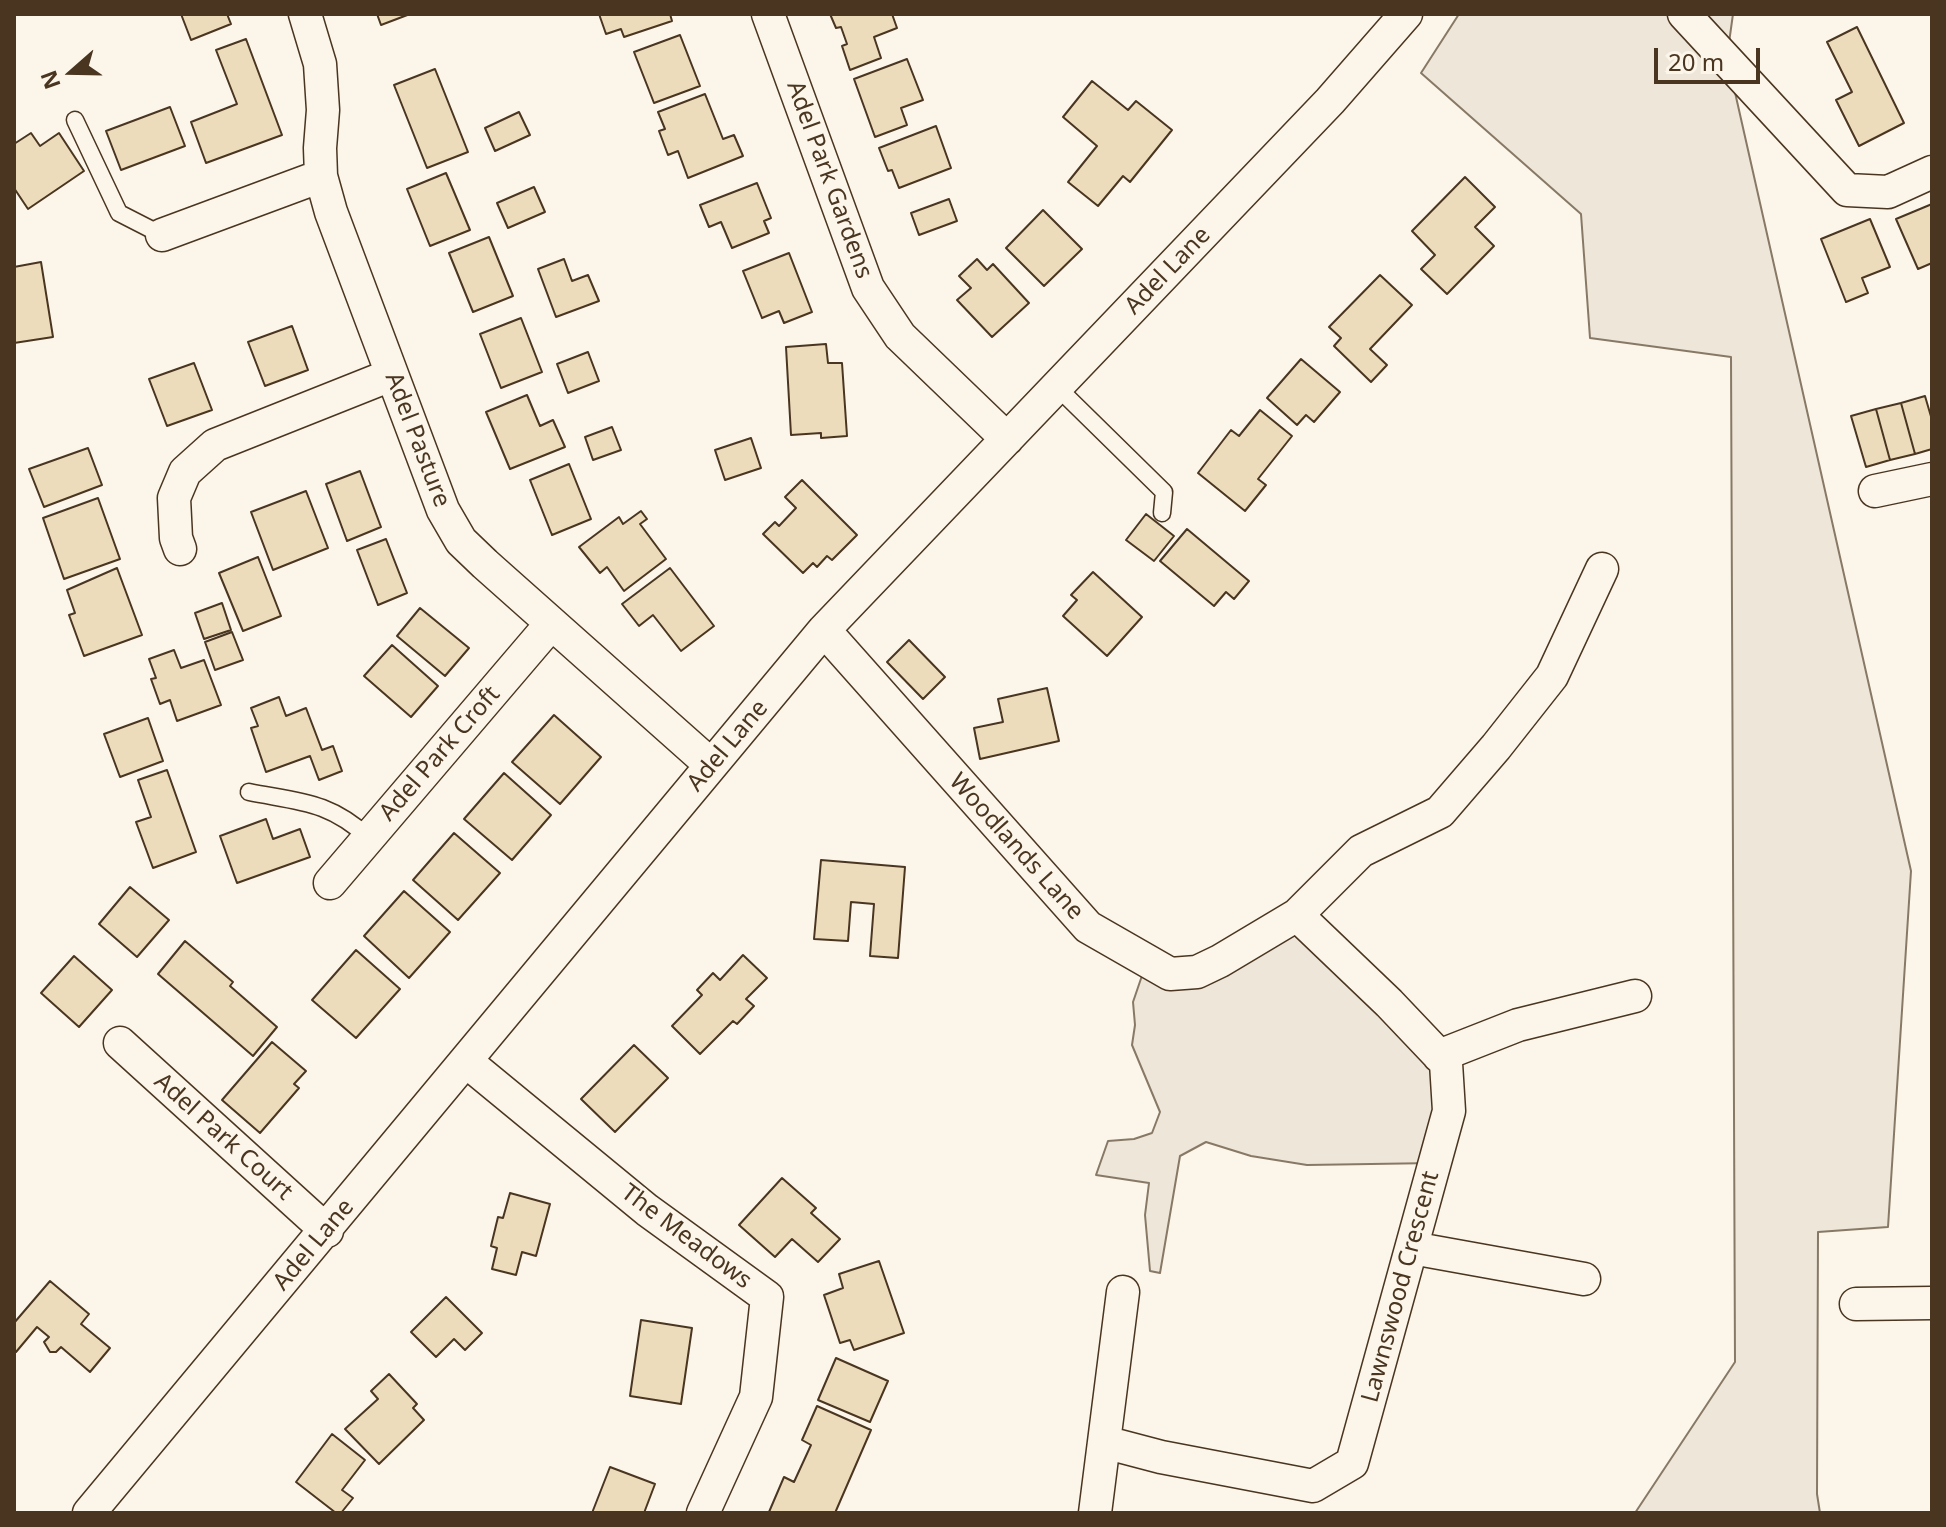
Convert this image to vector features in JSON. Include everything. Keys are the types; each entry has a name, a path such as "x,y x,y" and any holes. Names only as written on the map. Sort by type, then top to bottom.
{"street":[{"name":"Adel Pasture","path":"305,14 320,64 323,110 321,176 331,212 443,510 461,541 711,765"},
{"name":"Adel Park Gardens","path":"768,14 868,288 900,336 1007,439"},
{"name":"Adel Lane","path":"89,1513 327,1231 824,630 1330,101 1406,14"},
{"path":"1684,14 1847,190 1888,192 1932,172"},
{"path":"162,235 321,176"},
{"path":"180,549 176,538 174,498 185,472 215,445 391,375"},
{"path":"1875,491 1932,479"},
{"name":"Woodlands Lane","path":"824,630 1088,927 1170,974 1197,972 1297,915 1361,851 1440,812 1552,676 1602,569"},
{"name":"Adel Park Croft","path":"330,883 551,624"},
{"name":"Lawnswood Crescent","path":"1104,1442 1161,1457 1313,1486 1352,1463 1449,1111 1446,1063 1297,915"},
{"path":"1439,1056 1518,1025 1635,996"},
{"name":"Adel Park Court","path":"120,1043 327,1231"},
{"name":"The Meadows","path":"467,1062 647,1210 767,1297 756,1397 703,1513"},
{"path":"1412,1248 1584,1279"},
{"path":"1095,1513 1123,1292"},
{"path":"1856,1304 1932,1303"}],"lane":[{"path":"75,120 119,213 162,235"},
{"path":"1057,387 1164,492 1162,513"},
{"path":"249,792 327,808 348,818 369,838"}],"shaded area":[{"path":"1459,14 1733,14 1727,57 1911,871 1888,1227 1818,1232 1817,1494 1820,1513 1635,1513 1735,1362 1731,357 1590,338 1581,214 1421,73"},
{"path":"1297,915 1446,1063 1435,1163 1307,1165 1251,1156 1206,1142 1180,1156 1160,1273 1150,1271 1145,1215 1149,1183 1096,1175 1108,1141 1134,1139 1152,1133 1160,1112 1132,1045 1135,1025 1133,1002 1147,961 1170,974"}],"building":[{"path":"181,14 227,14 231,24 191,40"},
{"path":"377,14 410,14 381,25"},
{"path":"599,14 670,14 672,21 624,37 621,29 606,34"},
{"path":"830,14 892,14 897,28 874,37 881,58 850,70 842,46 847,44 841,27 836,28"},
{"path":"1857,27 1904,123 1859,146 1836,100 1852,92 1827,42"},
{"path":"680,35 700,86 654,103 634,52"},
{"path":"246,39 282,135 206,163 191,122 237,104 216,50"},
{"path":"907,59 923,100 901,108 907,125 875,137 854,79"},
{"path":"435,69 468,152 427,168 394,85"},
{"path":"1092,81 1128,110 1136,101 1172,130 1130,182 1123,176 1098,206 1068,182 1097,146 1063,117"},
{"path":"705,94 723,139 734,135 743,156 688,178 678,151 668,155 659,131 665,129 658,112"},
{"path":"170,107 185,146 121,170 106,131"},
{"path":"519,112 530,135 495,151 485,128"},
{"path":"936,126 951,168 899,188 879,148"},
{"path":"31,133 40,146 59,133 84,171 28,209 14,188 14,144"},
{"path":"446,173 470,230 430,246 407,189"},
{"path":"1465,177 1495,207 1475,227 1494,246 1447,294 1421,269 1435,255 1412,231"},
{"path":"757,183 771,218 764,221 769,233 732,248 721,222 709,227 700,205"},
{"path":"534,187 545,212 508,228 497,203"},
{"path":"949,199 957,221 919,235 911,213"},
{"path":"1932,204 1932,263 1918,269 1896,219"},
{"path":"1043,210 1082,249 1044,286 1006,248"},
{"path":"1870,219 1890,267 1862,278 1868,293 1846,302 1821,239"},
{"path":"489,237 513,296 473,312 449,253"},
{"path":"789,253 812,312 784,323 779,311 762,318 743,271"},
{"path":"564,259 572,281 588,275 599,301 556,317 538,269"},
{"path":"977,259 987,270 993,264 1029,303 992,337 957,300 971,288 959,276"},
{"path":"41,262 53,337 14,343 14,267"},
{"path":"1380,275 1412,305 1370,349 1387,365 1371,382 1334,346 1341,338 1329,327"},
{"path":"521,318 542,372 501,388 480,334"},
{"path":"292,326 308,370 265,386 248,342"},
{"path":"826,344 828,363 842,363 847,436 821,438 821,433 791,435 786,347"},
{"path":"588,352 599,381 568,393 557,364"},
{"path":"1301,359 1340,392 1314,422 1306,415 1297,425 1267,398"},
{"path":"194,363 212,410 167,426 149,379"},
{"path":"527,395 540,426 553,420 565,447 510,469 486,412"},
{"path":"1925,396 1932,420 1932,449 1915,454 1901,403"},
{"path":"1901,403 1915,454 1890,460 1876,409"},
{"path":"1876,409 1890,460 1866,467 1851,416"},
{"path":"1260,410 1292,436 1258,479 1266,485 1245,511 1198,473 1231,430 1239,436"},
{"path":"612,427 621,450 593,460 585,437"},
{"path":"751,438 761,468 725,480 715,450"},
{"path":"88,448 102,485 44,507 29,469"},
{"path":"569,464 591,519 552,535 530,480"},
{"path":"360,471 381,527 347,541 326,484"},
{"path":"802,480 857,535 832,560 827,556 817,567 813,563 803,573 763,534 775,522 779,526 796,508 785,497"},
{"path":"306,491 328,548 273,570 251,512"},
{"path":"98,498 120,559 64,579 43,518"},
{"path":"641,511 647,519 640,524 666,559 624,591 607,567 600,573 579,547 619,517 623,524"},
{"path":"1146,514 1174,536 1154,561 1126,540"},
{"path":"1187,529 1249,581 1234,599 1226,592 1214,606 1160,561"},
{"path":"386,539 407,593 378,605 357,550"},
{"path":"258,557 281,616 243,631 219,573"},
{"path":"117,568 142,635 84,656 69,615 75,613 67,590"},
{"path":"670,568 714,626 681,651 653,615 639,626 622,604"},
{"path":"1093,572 1142,617 1107,656 1063,616 1077,600 1071,595"},
{"path":"222,603 231,630 204,639 195,613"},
{"path":"420,608 469,648 445,676 397,636"},
{"path":"232,632 243,660 215,670 205,642"},
{"path":"909,640 945,677 923,699 887,662"},
{"path":"392,645 438,686 411,717 364,676"},
{"path":"174,650 181,668 204,660 221,705 177,721 170,700 160,704 151,679 156,678 149,659"},
{"path":"1047,688 1059,741 980,759 974,728 1003,722 998,699"},
{"path":"279,697 286,716 306,708 322,750 333,746 342,771 319,780 310,756 266,772 251,728 258,726 251,708"},
{"path":"554,715 601,757 560,804 512,762"},
{"path":"148,718 163,761 120,777 104,734"},
{"path":"167,770 196,852 153,868 136,822 151,817 138,780"},
{"path":"504,773 551,815 512,860 464,819"},
{"path":"266,819 273,839 300,829 310,857 237,883 220,836"},
{"path":"454,833 500,873 458,920 413,880"},
{"path":"821,860 905,867 898,958 870,956 874,904 851,902 848,941 814,939"},
{"path":"130,887 169,920 137,957 99,924"},
{"path":"404,891 450,932 409,978 364,936"},
{"path":"185,941 233,982 230,986 277,1027 253,1056 158,974"},
{"path":"356,950 400,989 356,1038 312,1000"},
{"path":"743,955 767,978 746,999 754,1006 737,1024 733,1021 700,1054 672,1026 702,995 697,990 713,973 720,980"},
{"path":"74,956 112,990 79,1027 41,993"},
{"path":"272,1042 306,1071 294,1084 299,1088 260,1133 222,1100"},
{"path":"634,1045 668,1078 615,1132 581,1099"},
{"path":"782,1178 816,1208 811,1213 840,1239 818,1262 792,1239 775,1257 739,1225"},
{"path":"510,1193 550,1204 536,1256 522,1252 516,1275 492,1269 497,1248 491,1246 498,1217 503,1218"},
{"path":"879,1261 904,1333 854,1350 850,1340 840,1343 824,1295 843,1288 839,1274"},
{"path":"50,1281 89,1314 81,1324 110,1348 90,1372 61,1347 56,1352 50,1352 44,1342 49,1337 37,1327 14,1351 14,1323"},
{"path":"446,1297 482,1333 465,1350 454,1339 436,1357 411,1332"},
{"path":"641,1320 692,1328 681,1404 630,1396"},
{"path":"836,1358 888,1381 870,1422 818,1400"},
{"path":"389,1374 417,1404 413,1408 424,1420 379,1464 345,1429 378,1399 371,1391"},
{"path":"817,1406 871,1430 835,1513 769,1512 784,1477 794,1482 811,1445 802,1440"},
{"path":"332,1434 365,1460 342,1490 353,1498 341,1513 336,1513 296,1482"},
{"path":"610,1467 655,1484 644,1513 592,1513"}]}
